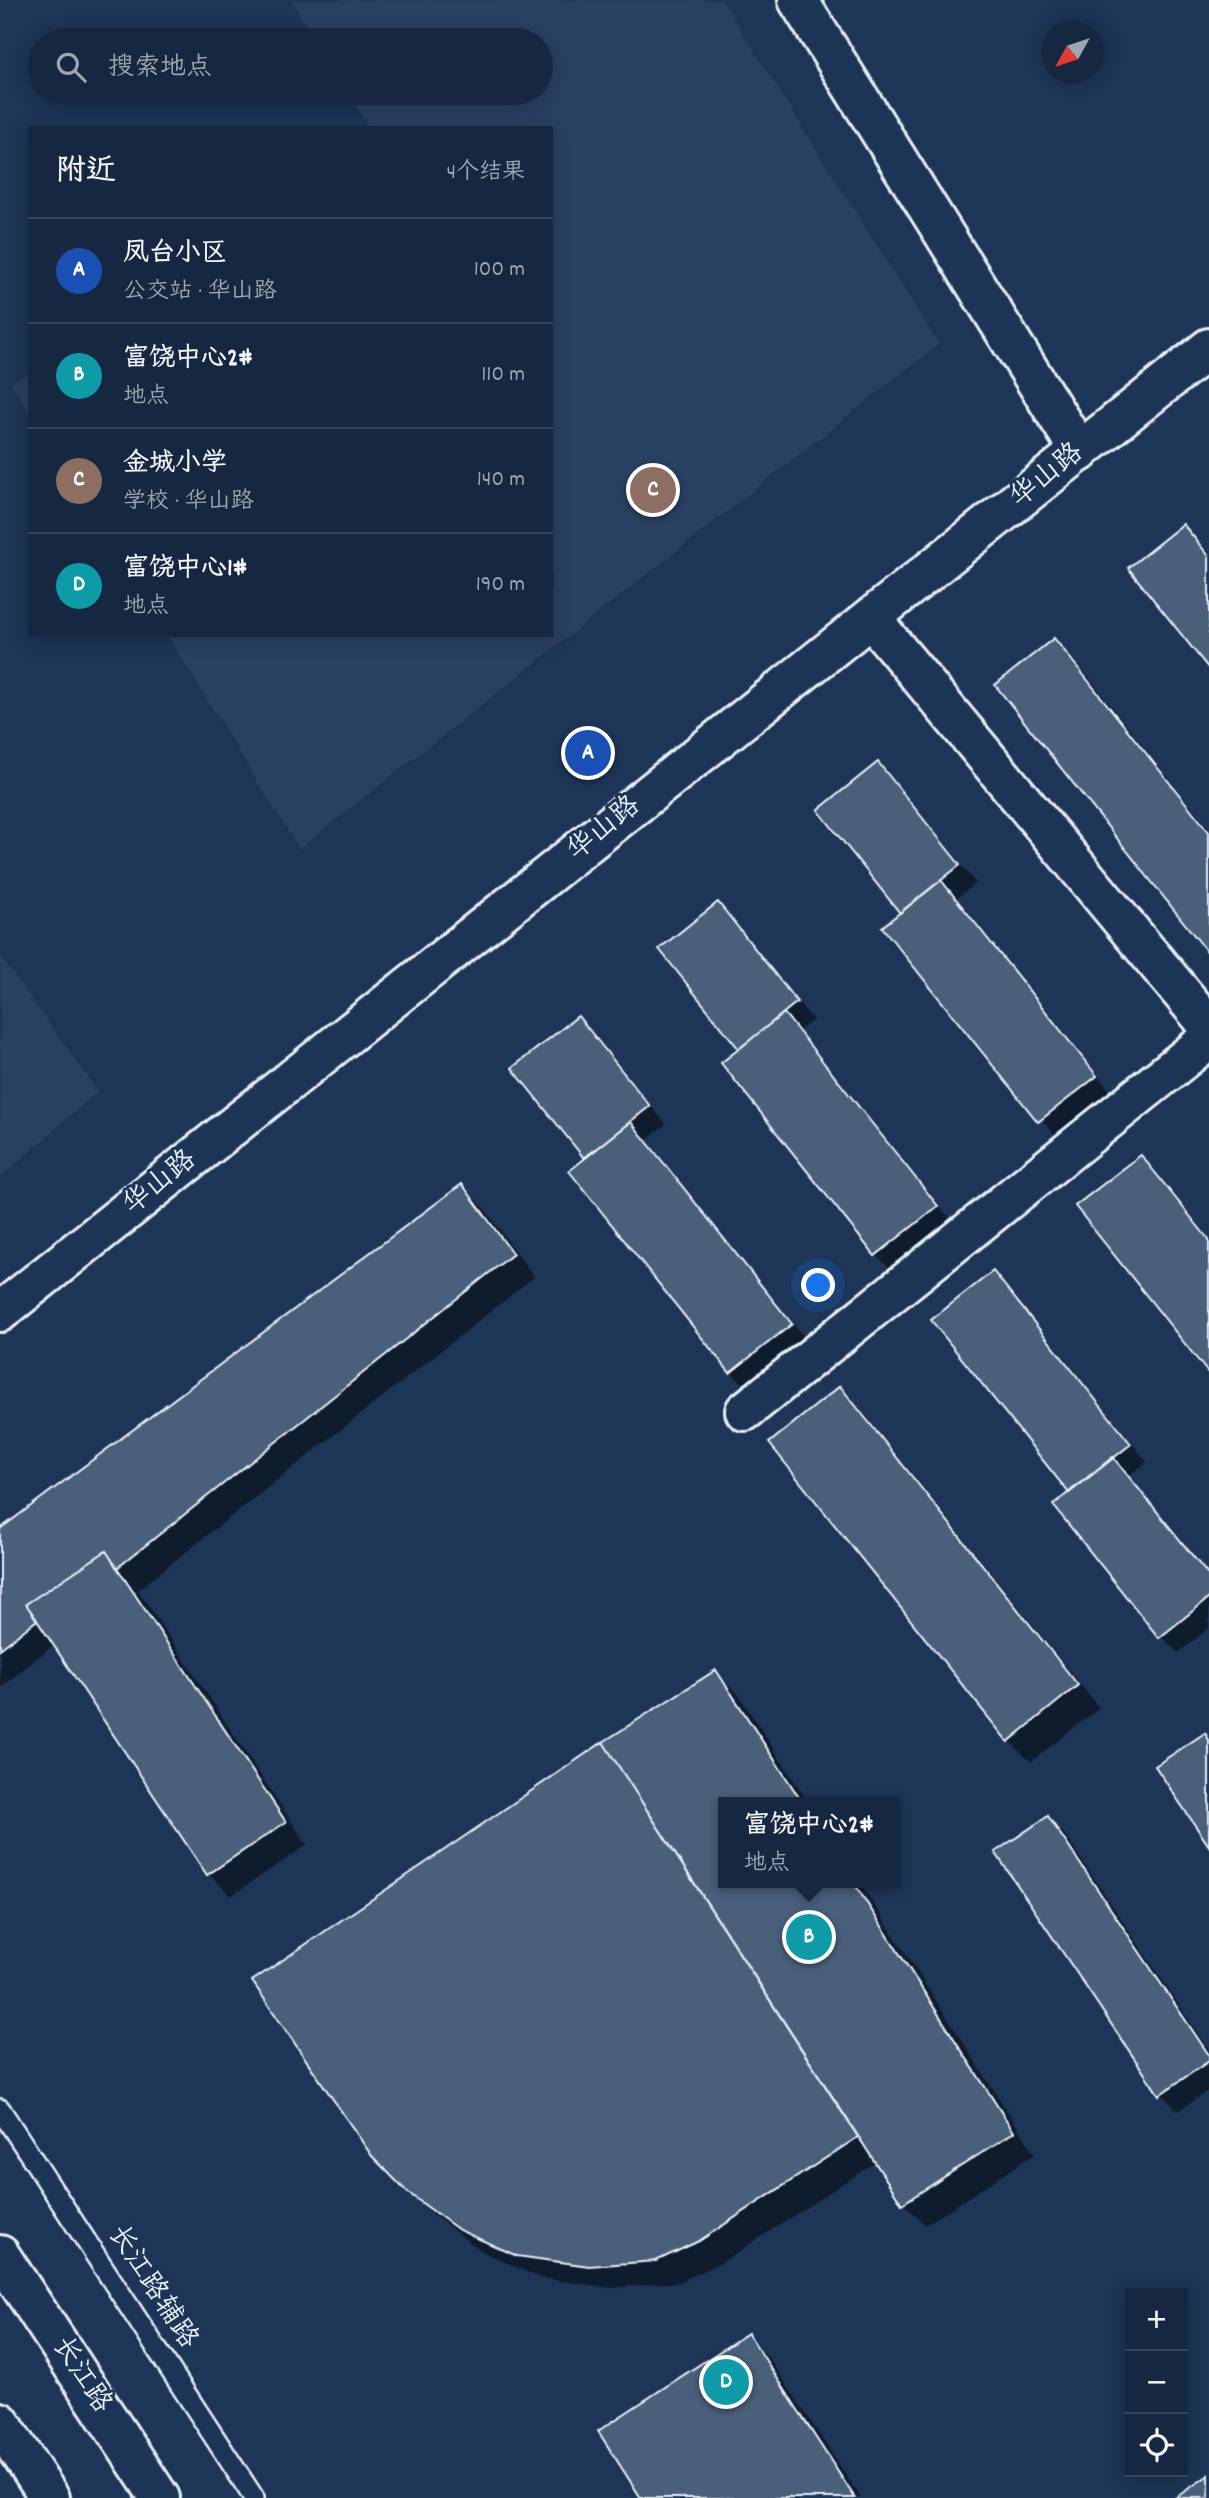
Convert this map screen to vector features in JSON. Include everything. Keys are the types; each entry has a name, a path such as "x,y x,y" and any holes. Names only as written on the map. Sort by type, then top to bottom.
{"street":[{"path":"798,0 1080,452"},
{"name":"华山路","path":"0,1312 1209,348"},
{"path":"871,618 1209,1026"},
{"path":"744,1411 1209,1039"},
{"name":"长江路","path":"0,2255 160,2498"},
{"path":"0,2422 50,2498"}],"lane":[{"name":"长江路辅路","path":"0,2109 254,2498"}],"shaded area":[{"path":"291,0 722,0 939,344 299,849 168,637 553,637 553,126 368,126 355,105 553,105 553,28 308,28"},
{"path":"28,373 28,411 11,383"},
{"path":"0,956 98,1091 0,1178"}],"building":[{"path":"1183,524 1209,556 1209,669 1128,568"},
{"path":"1054,638 1209,832 1209,954 995,685"},
{"path":"878,762 960,865 900,913 818,810"},
{"path":"941,880 1097,1076 1038,1122 882,927"},
{"path":"718,902 797,1002 739,1049 659,949"},
{"path":"784,1013 938,1206 875,1256 721,1063"},
{"path":"578,1016 650,1106 584,1158 512,1068"},
{"path":"631,1122 792,1324 730,1373 569,1171"},
{"path":"1141,1155 1209,1240 1209,1374 1075,1206"},
{"path":"462,1184 513,1254 117,1568 106,1551 26,1604 37,1620 0,1649 0,1529"},
{"path":"993,1271 1131,1444 1069,1493 931,1320"},
{"path":"840,1386 1078,1685 1008,1742 769,1443"},
{"path":"1113,1457 1209,1576 1209,1598 1159,1638 1053,1505"},
{"path":"106,1551 286,1822 207,1875 26,1604"},
{"path":"716,1670 799,1797 718,1797 718,1888 857,1888 1014,2132 902,2204 603,1742"},
{"path":"1205,1733 1209,1740 1209,1846 1155,1766"},
{"path":"603,1742 858,2137 699,2241 656,2261 589,2266 517,2256 459,2230 407,2192 372,2156 252,1981"},
{"path":"1048,1816 1209,2055 1209,2061 1159,2095 995,1852"},
{"path":"748,2333 855,2498 641,2498 598,2431"},
{"path":"1209,2475 1209,2498 1175,2498"}],"place":[{"name":"金城小学","path":"653,490"},
{"name":"凤台小区","path":"588,753"},
{"name":"富饶中心2#","path":"809,1937"},
{"name":"富饶中心1#","path":"726,2382"}]}
